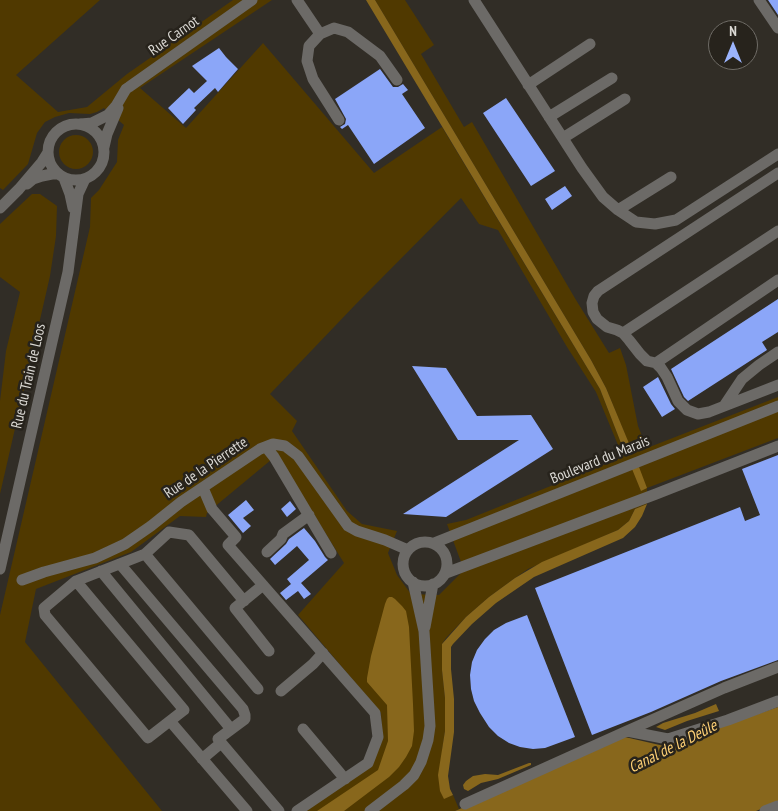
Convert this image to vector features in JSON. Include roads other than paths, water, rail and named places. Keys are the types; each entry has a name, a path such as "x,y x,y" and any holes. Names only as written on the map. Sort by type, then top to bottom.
{"street":[{"name":"Rue Carnot","path":"81,124 92,122 108,115 119,102 126,89 132,84 252,0"},
{"path":"297,0 320,34"},
{"path":"474,0 582,168 603,197 636,222 656,224 676,220 778,154"},
{"path":"759,0 778,28"},
{"path":"338,120 313,79 307,60 309,46 320,34 334,28 348,32 380,56 397,80"},
{"path":"528,85 590,44"},
{"path":"549,117 612,78"},
{"path":"563,138 625,99"},
{"name":"Rue Carnot","path":"104,148 106,134 119,102"},
{"path":"19,189 38,177 52,174 74,180 85,179 94,174 103,159 104,148 100,138 91,128 81,124 67,125 56,132 48,144 47,154 50,164 61,176"},
{"path":"0,208 19,189 47,154"},
{"path":"778,173 598,291 592,303 593,312 597,319 606,327 617,330 647,360 662,368 678,401 687,410 698,414 778,385"},
{"name":"Rue du Train de Loos","path":"61,176 70,194 74,218"},
{"path":"618,210 671,177"},
{"name":"Rue du Train de Loos","path":"0,569 68,272 78,194 85,179"},
{"path":"622,334 778,231"},
{"path":"656,364 778,280"},
{"path":"724,406 742,379 778,352"},
{"name":"Boulevard du Marais","path":"434,543 778,406"},
{"name":"Rue de la Pierrette","path":"22,580 95,558 126,544 181,502 260,449 273,444 286,446 298,456 348,526 408,550"},
{"path":"446,573 778,446"},
{"path":"266,447 331,553"},
{"path":"203,488 212,509 236,537 228,545 375,713 378,737 368,763 297,811"},
{"path":"267,552 281,539 283,534 309,515"},
{"path":"76,581 184,710 148,738 44,615 44,608 76,581 145,554 169,532 189,535 244,601"},
{"path":"420,542 434,543 440,547 447,559 446,573 433,584 419,585 413,582 404,571 404,556 413,545 420,542"},
{"path":"145,554 258,689"},
{"path":"120,564 243,709 245,719 218,739 279,811"},
{"path":"100,571 231,729"},
{"path":"370,811 414,775 421,762 428,740 430,726 424,631 413,582"},
{"path":"424,631 433,584"},
{"path":"263,585 235,608 269,652"},
{"path":"150,632 166,619"},
{"path":"281,691 323,653"},
{"path":"465,804 724,688 778,667"},
{"path":"627,731 668,739 728,720 778,701"},
{"path":"170,721 247,811"},
{"path":"303,728 345,779"},
{"path":"202,759 221,744"},
{"path":"765,811 778,806"}],"water":[{"path":"366,0 375,0 591,360 606,388 633,453 626,456 600,389"},
{"path":"639,467 647,488 641,491 632,469"},
{"path":"647,504 635,527 623,538 534,577 496,603 453,644 451,647 451,669 454,699 454,732 448,776 453,795 444,799 440,791 438,775 445,731 442,644 466,617 515,578 542,562 618,530 629,521 635,509"},
{"path":"389,597 395,599 406,611 409,627 414,731 412,746 399,767 389,777 344,811 317,811 378,770 388,741 387,705 367,682 367,678 385,604"},
{"path":"716,704 719,711 665,730 656,727 663,723"},
{"name":"Canal de la Deûle","path":"778,707 778,802 756,811 455,811 625,737 664,746"},
{"path":"529,763 531,765 498,779 481,783 468,791 464,789 463,785 473,776 485,774 498,775"}]}
